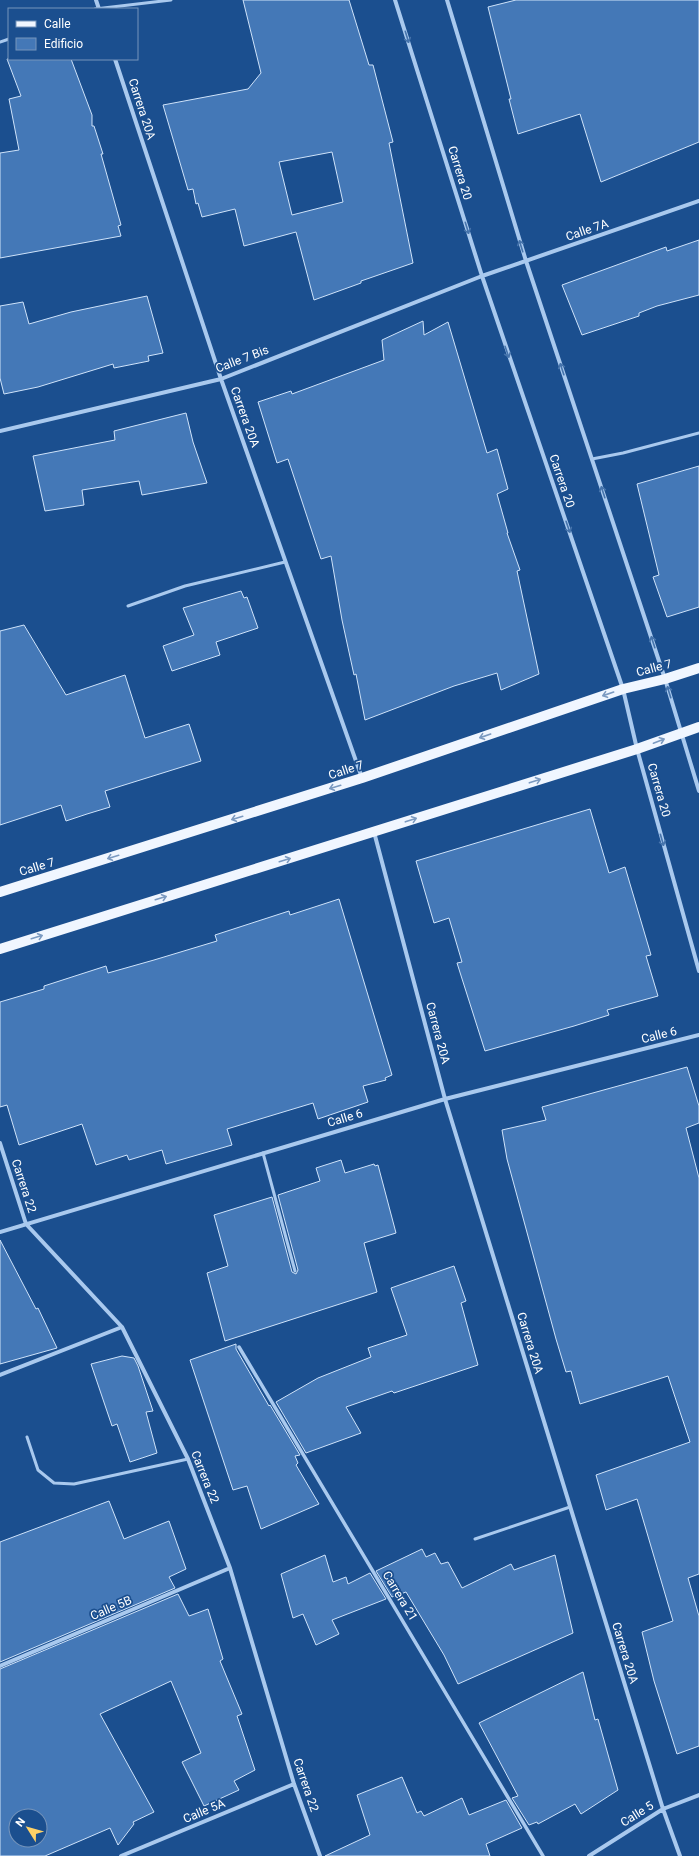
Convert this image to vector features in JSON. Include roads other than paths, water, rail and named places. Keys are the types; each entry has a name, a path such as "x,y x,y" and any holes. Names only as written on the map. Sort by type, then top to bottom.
{"main road":[{"name":"Calle 7","path":"0,892 362,778 623,689 665,679 699,668"},
{"path":"0,949 637,749 699,727"}],"street":[{"name":"Carrera 20","path":"395,0 482,276 623,689 637,749 699,971"},
{"path":"447,0 526,262 665,679 699,791"},
{"name":"Carrera 20A","path":"115,60 221,379 362,778"},
{"name":"Calle 7A","path":"482,276 699,201"},
{"name":"Calle 7 Bis","path":"0,430 221,379 482,276"},
{"name":"Carrera 20A","path":"374,832 445,1099 663,1809 680,1856"},
{"name":"Calle 6","path":"0,1232 445,1099 699,1035"},
{"name":"Carrera 22","path":"0,1143 26,1224 122,1327 188,1459 230,1568 294,1784 320,1856"},
{"path":"0,1375 122,1327"},
{"name":"Carrera 21","path":"239,1347 543,1856"},
{"name":"Calle 5B","path":"0,1666 230,1568"},
{"name":"Calle 5A","path":"121,1856 294,1784"},
{"name":"Calle 5","path":"589,1856 663,1809 699,1795"}],"lane":[{"path":"105,8 170,0"},
{"path":"592,459 623,453 699,433"},
{"path":"128,606 185,586 286,562"},
{"path":"264,1153 295,1271"},
{"path":"27,1437 38,1470 54,1483 74,1484 188,1459"},
{"path":"475,1539 570,1507"}]}
